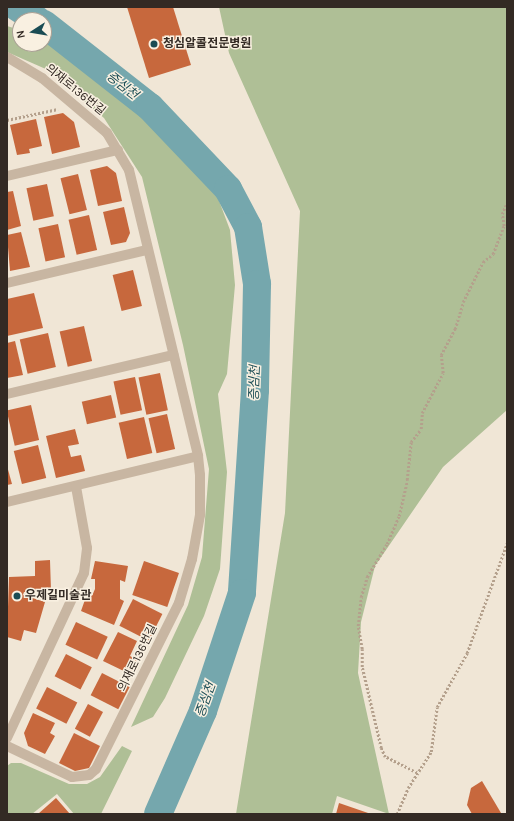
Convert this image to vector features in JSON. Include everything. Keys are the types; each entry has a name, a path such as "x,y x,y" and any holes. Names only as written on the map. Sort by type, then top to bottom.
{"street":[{"name":"의재로136번길","path":"7,57 42,78 106,133 118,150 128,170 146,250 198,456 200,515 192,559 179,603 96,770 89,775 72,777 7,746"},
{"path":"7,176 118,150"},
{"path":"7,283 146,250"},
{"path":"7,394 173,355"},
{"path":"7,502 76,487 198,456"},
{"path":"7,738 84,573 87,548 76,487"}],"path":[{"path":"7,120 74,105"},
{"path":"417,773 385,757 381,748 362,667 358,626 361,597 366,577 387,544 399,516 407,480 411,442 421,429 422,413 443,373 441,355 455,330 463,302 483,262 492,254 504,226 502,214 507,203"},
{"path":"397,814 417,773 431,752 437,707 467,653 507,543"}],"green space":[{"path":"219,7 507,7 507,410 443,467 375,566 361,622 358,673 389,814 337,796 332,814 236,814 285,513 300,211 229,53"},
{"path":"7,26 12,28 12,52 52,52 52,41 64,45 145,115 218,198 230,230 235,285 227,374 218,394 227,472 220,569 204,616 165,698 153,717 131,727 188,605 202,557 209,469 183,345 142,177 104,118 48,70 7,52"},
{"path":"122,746 132,751 101,814 74,814 57,794 32,814 7,814 7,766 11,763 21,763 69,784 87,784 100,777"}],"building":[{"path":"127,7 173,7 191,65 149,78"},
{"path":"63,113 74,122 80,147 52,154 44,117"},
{"path":"36,119 42,146 29,149 30,153 17,155 10,125"},
{"path":"107,166 116,173 122,201 98,206 90,170"},
{"path":"78,174 87,210 69,214 61,178"},
{"path":"47,184 54,216 33,221 26,188"},
{"path":"13,191 21,226 7,230 7,192"},
{"path":"124,207 130,233 126,242 111,245 103,212"},
{"path":"89,215 97,250 77,255 69,220"},
{"path":"58,224 65,257 46,261 38,228"},
{"path":"21,232 30,267 10,271 7,235"},
{"path":"133,270 142,306 122,311 113,275"},
{"path":"34,293 43,328 7,336 7,299"},
{"path":"84,326 92,361 68,367 60,332"},
{"path":"48,333 56,367 28,374 20,340"},
{"path":"15,341 23,375 7,378 7,343"},
{"path":"160,373 168,410 146,415 138,378"},
{"path":"135,377 142,410 121,415 113,382"},
{"path":"111,395 116,417 87,424 82,402"},
{"path":"31,405 39,440 15,446 7,411"},
{"path":"167,414 175,449 157,453 148,418"},
{"path":"144,417 152,453 127,459 119,423"},
{"path":"75,429 79,444 68,446 71,457 81,455 85,471 56,478 46,436"},
{"path":"38,445 46,478 22,484 14,451"},
{"path":"7,466 12,484 7,485"},
{"path":"50,560 51,591 24,592 23,595 45,602 36,633 24,630 21,641 7,637 9,577 35,576 35,561"},
{"path":"95,561 128,566 125,582 120,580 120,599 124,601 114,625 81,611 87,594 92,596 95,589 95,579 91,579"},
{"path":"144,561 179,573 167,607 132,595"},
{"path":"133,599 162,614 149,641 119,626"},
{"path":"76,622 108,637 97,659 65,645"},
{"path":"118,632 137,641 130,656 137,660 130,674 103,661"},
{"path":"66,654 92,667 80,689 55,676"},
{"path":"102,673 130,687 118,709 91,695"},
{"path":"47,687 77,702 66,724 36,708"},
{"path":"88,704 103,712 90,737 75,729"},
{"path":"33,713 55,723 50,733 55,736 45,754 28,746 24,733"},
{"path":"74,733 100,746 89,768 75,771 59,763"},
{"path":"482,781 501,813 472,814 467,805 471,788"},
{"path":"56,798 70,814 38,814"},
{"path":"339,803 371,814 336,814"}],"waterway":[{"name":"증심천","path":"17,7 25,12"},
{"name":"증심천","path":"52,30 150,107 228,189 248,227 257,284 255,390 242,593 203,711 158,814"}],"place":[{"name":"청심알콜전문병원","path":"154,44"},
{"name":"우제길미술관","path":"17,596"}]}
